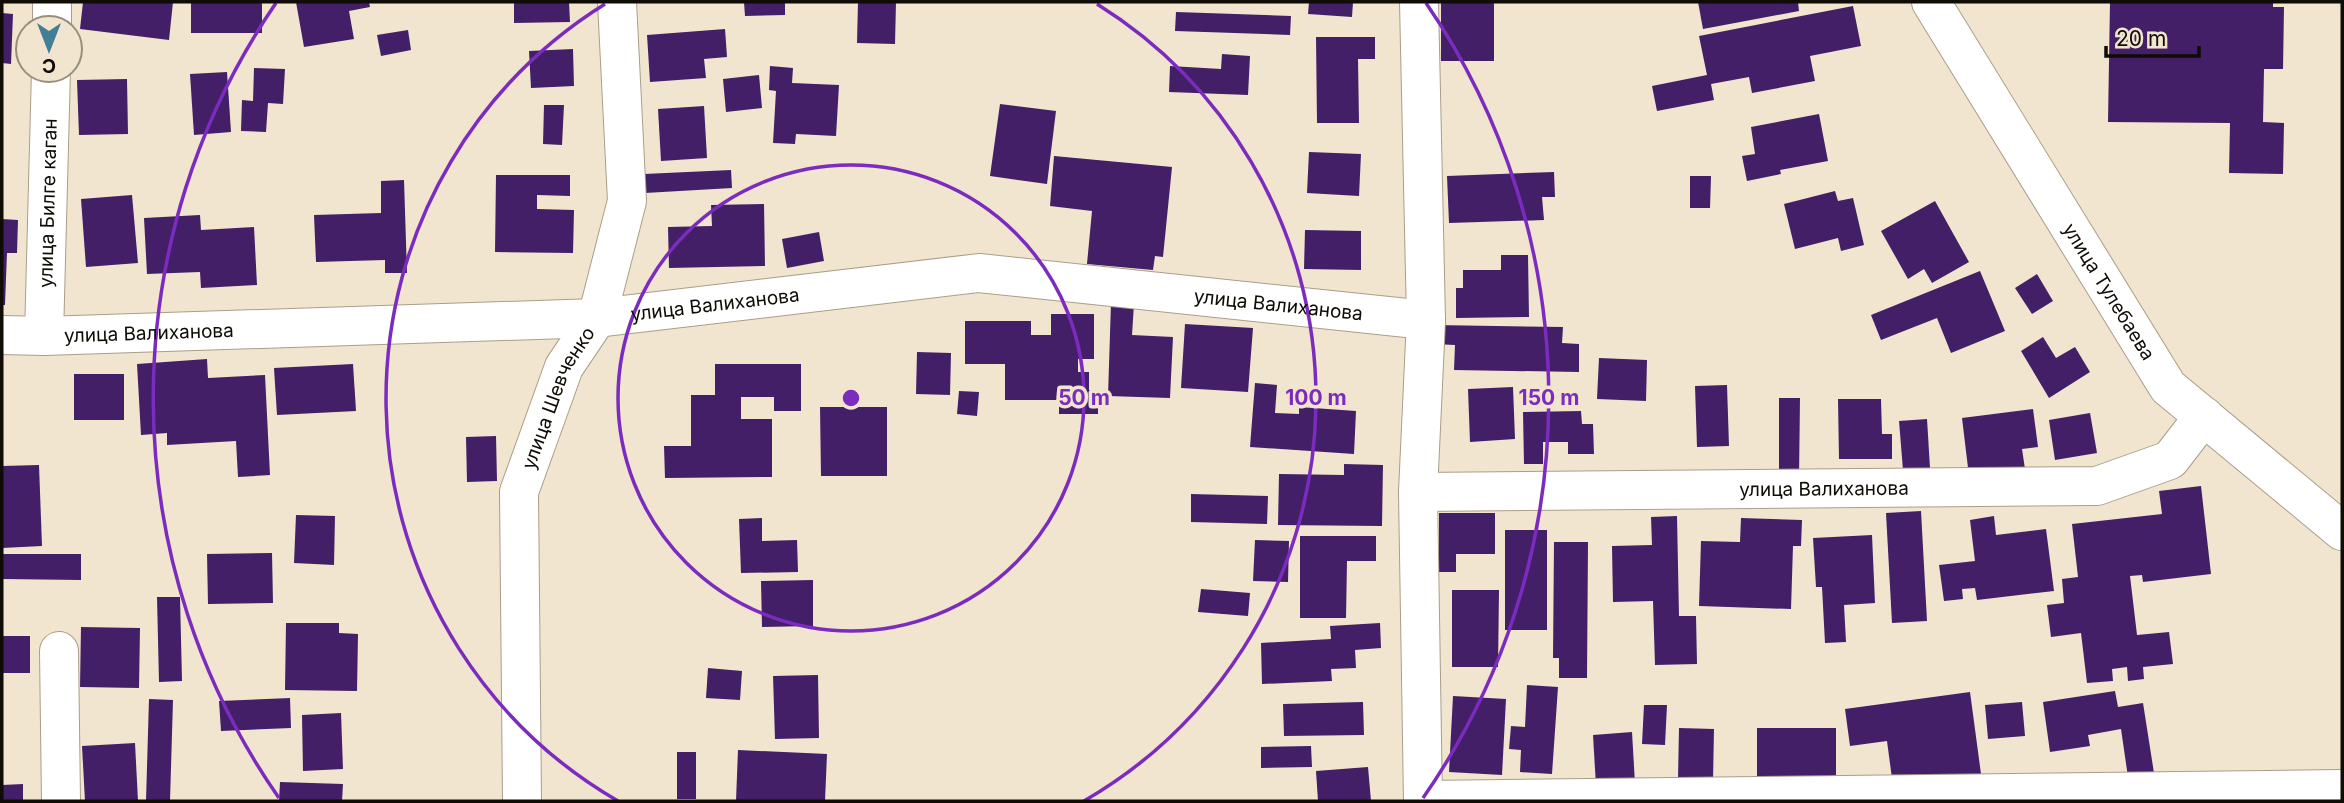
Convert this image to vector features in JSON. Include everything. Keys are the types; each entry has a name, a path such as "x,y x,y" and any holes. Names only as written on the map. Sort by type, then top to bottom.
{"street":[{"name":"улица Шевченко","path":"522,801 519,492 564,367 597,317 627,201 617,2"},
{"path":"1419,2 1426,320 1418,492 1424,801 2342,789"},
{"name":"улица Тулебаева","path":"1931,2 2168,387 2342,531"},
{"name":"улица Билге каган","path":"44,336 51,84"},
{"name":"улица Валиханова","path":"2,335 44,336 597,317 979,273 1426,320"},
{"name":"улица Валиханова","path":"1418,492 2097,486 2170,460 2204,416"},
{"path":"59,651 61,801"}],"building":[{"path":"83,2 173,2 169,40 84,29 84,14 82,14"},
{"path":"191,2 262,2 262,33 191,33"},
{"path":"296,2 369,2 370,7 349,11 354,39 304,47"},
{"path":"514,2 569,2 570,22 514,23"},
{"path":"744,2 785,2 785,15 745,16"},
{"path":"858,2 896,2 895,44 857,43"},
{"path":"1309,2 1353,2 1352,17 1308,14"},
{"path":"1441,2 1494,2 1494,61 1441,61"},
{"path":"1698,2 1798,2 1799,11 1703,29"},
{"path":"2110,2 2273,2 2273,7 2284,7 2283,69 2264,69 2263,122 2284,123 2283,174 2229,173 2230,123 2108,122"},
{"path":"1853,6 1861,46 1810,56 1815,81 1752,93 1749,77 1711,84 1714,100 1657,111 1652,86 1707,75 1699,36"},
{"path":"1176,12 1291,16 1290,35 1175,31"},
{"path":"2,13 13,14 11,64 2,63"},
{"path":"725,29 727,57 704,59 706,78 650,82 647,35"},
{"path":"408,30 411,50 381,56 377,35"},
{"path":"1316,37 1375,37 1375,59 1358,59 1359,123 1317,123"},
{"path":"573,49 574,86 531,88 529,51"},
{"path":"1222,54 1250,56 1248,95 1169,92 1170,66 1221,69"},
{"path":"770,66 793,68 792,83 839,85 836,136 796,134 795,144 773,143 776,91 769,90"},
{"path":"254,68 285,69 283,104 268,103 266,132 241,131 242,100 253,101"},
{"path":"227,72 231,132 194,135 190,74"},
{"path":"759,75 762,108 726,112 723,79"},
{"path":"127,79 128,134 79,135 77,84 84,84 84,80"},
{"path":"1000,104 1056,111 1047,184 990,176"},
{"path":"544,105 564,105 562,145 543,144"},
{"path":"704,106 707,158 661,161 658,109"},
{"path":"1819,114 1828,161 1780,170 1781,174 1747,181 1742,156 1755,154 1751,127"},
{"path":"1309,152 1361,154 1359,196 1307,193"},
{"path":"1054,156 1172,167 1163,257 1155,256 1153,270 1087,264 1092,211 1050,206"},
{"path":"731,170 732,188 645,193 644,174"},
{"path":"1554,172 1555,197 1542,197 1544,220 1449,223 1447,176"},
{"path":"496,175 570,175 570,196 537,195 537,209 574,210 573,253 495,252"},
{"path":"1690,176 1711,176 1710,208 1690,208"},
{"path":"404,180 407,273 385,273 385,260 316,262 314,215 381,213 381,181"},
{"path":"1835,191 1838,201 1853,198 1864,245 1841,251 1838,238 1795,249 1784,204"},
{"path":"132,195 138,263 86,267 81,199"},
{"path":"1935,201 1969,262 1932,283 1924,269 1908,279 1881,231"},
{"path":"764,204 765,266 669,268 668,227 712,226 711,205"},
{"path":"200,215 201,230 254,227 257,285 201,288 200,272 147,274 144,218"},
{"path":"2,219 18,220 17,253 7,253 5,305 2,305"},
{"path":"1305,230 1361,231 1361,270 1304,269"},
{"path":"819,232 824,261 787,268 782,239"},
{"path":"1501,255 1528,255 1529,317 1456,318 1456,288 1463,288 1463,270 1501,270"},
{"path":"1980,271 2005,331 1951,353 1937,318 1881,340 1871,315"},
{"path":"2037,274 2053,301 2032,314 2015,288"},
{"path":"1111,303 1134,304 1132,335 1173,337 1170,398 1108,396"},
{"path":"1051,314 1094,314 1094,359 1078,359 1078,372 1089,372 1089,390 1098,390 1098,414 1059,414 1059,400 1005,400 1005,364 965,364 965,321 1031,321 1031,335 1051,335"},
{"path":"1185,324 1253,328 1248,392 1181,388"},
{"path":"1434,325 1563,327 1562,343 1579,344 1579,372 1454,370 1455,345 1433,344"},
{"path":"2043,337 2056,358 2075,347 2090,372 2049,398 2021,351"},
{"path":"917,352 951,353 950,395 916,394"},
{"path":"1599,358 1647,360 1646,401 1597,399"},
{"path":"207,359 208,378 265,375 270,475 238,477 236,441 167,445 167,433 141,435 137,364"},
{"path":"353,364 356,411 277,415 274,368"},
{"path":"715,364 801,364 801,411 774,411 774,397 741,397 741,419 772,419 772,477 665,478 664,446 691,446 691,395 715,395"},
{"path":"74,374 124,374 124,420 74,420"},
{"path":"1255,383 1277,385 1275,413 1299,414 1299,407 1356,411 1354,454 1250,447"},
{"path":"1727,385 1729,446 1697,447 1695,386"},
{"path":"1513,387 1515,439 1470,442 1468,389"},
{"path":"959,391 979,392 977,416 957,414"},
{"path":"1779,398 1800,398 1799,478 1779,478"},
{"path":"1838,399 1881,399 1882,434 1892,434 1892,459 1839,459"},
{"path":"820,407 887,407 887,476 821,476"},
{"path":"2033,409 2038,447 2022,449 2025,469 1969,476 1962,418"},
{"path":"1581,411 1582,424 1593,424 1594,454 1568,454 1568,442 1543,442 1543,464 1524,464 1523,412"},
{"path":"2090,413 2097,453 2055,460 2049,420"},
{"path":"1927,419 1930,468 1903,470 1899,421"},
{"path":"496,436 497,481 467,482 466,437"},
{"path":"1344,464 1383,465 1382,526 1278,525 1279,474 1344,475"},
{"path":"39,465 42,546 2,548 2,466"},
{"path":"2201,486 2211,574 2143,582 2142,575 2130,576 2137,635 2169,632 2173,664 2143,667 2144,679 2128,681 2127,667 2112,669 2113,681 2087,683 2081,633 2051,637 2047,605 2064,603 2062,579 2078,577 2072,524 2162,514 2159,491"},
{"path":"1191,494 1268,496 1267,524 1191,522"},
{"path":"1921,511 1927,621 1892,623 1886,513"},
{"path":"1439,513 1495,513 1495,554 1456,554 1456,572 1439,572"},
{"path":"296,515 335,516 334,565 294,563"},
{"path":"1677,516 1679,616 1696,616 1697,664 1655,665 1653,601 1613,602 1612,546 1652,545 1651,517"},
{"path":"1994,516 1996,535 2046,529 2054,591 1977,600 1975,588 1962,589 1963,599 1944,601 1939,565 1975,561 1970,520"},
{"path":"762,518 762,541 797,540 798,572 741,573 739,519"},
{"path":"1741,518 1802,520 1801,546 1793,546 1791,609 1699,606 1701,541 1740,542"},
{"path":"1505,530 1547,530 1547,630 1505,630"},
{"path":"1872,535 1875,603 1844,605 1846,642 1825,643 1822,587 1816,587 1813,538"},
{"path":"1300,536 1376,536 1376,561 1347,561 1346,618 1300,618"},
{"path":"1255,540 1289,541 1288,582 1253,581"},
{"path":"1554,542 1588,542 1587,678 1559,678 1559,658 1553,658"},
{"path":"272,553 273,603 208,604 207,554"},
{"path":"2,554 81,554 81,580 2,579"},
{"path":"813,580 813,626 762,627 761,581"},
{"path":"1201,589 1250,593 1248,616 1198,612"},
{"path":"1452,590 1499,590 1498,667 1452,667"},
{"path":"157,597 180,597 182,681 159,682"},
{"path":"286,623 339,623 339,633 358,634 357,691 285,690"},
{"path":"1380,623 1381,648 1355,650 1356,668 1331,669 1332,681 1262,684 1261,643 1331,639 1330,626"},
{"path":"81,627 140,628 139,688 80,687"},
{"path":"2,636 30,636 30,673 2,673"},
{"path":"708,668 742,671 740,700 706,698"},
{"path":"818,675 819,738 775,739 773,676"},
{"path":"1527,685 1558,687 1552,774 1520,772 1521,750 1509,749 1511,726 1525,727"},
{"path":"2115,691 2118,707 2143,703 2154,773 2128,777 2121,729 2088,735 2090,746 2050,752 2043,702"},
{"path":"1970,692 1981,774 1893,786 1887,741 1850,746 1845,709"},
{"path":"1453,696 1506,699 1502,775 1449,772"},
{"path":"290,698 291,728 221,731 219,701"},
{"path":"149,699 173,700 170,801 146,801"},
{"path":"1363,702 1364,735 1284,736 1283,704"},
{"path":"2022,702 2025,736 1988,739 1985,705"},
{"path":"1644,705 1667,705 1665,745 1642,744"},
{"path":"341,713 343,769 303,771 302,715"},
{"path":"1679,728 1714,729 1713,781 1678,780"},
{"path":"1757,728 1836,728 1836,779 1757,779"},
{"path":"1632,732 1635,784 1596,786 1593,735"},
{"path":"135,743 138,801 85,801 82,746"},
{"path":"1311,746 1312,767 1261,768 1261,747"},
{"path":"738,750 827,754 825,801 736,801"},
{"path":"677,752 696,752 696,799 677,799"},
{"path":"1368,767 1371,801 1318,801 1316,771"},
{"path":"280,782 343,784 342,801 279,801"},
{"path":"23,784 23,801 2,801 2,785"}]}
